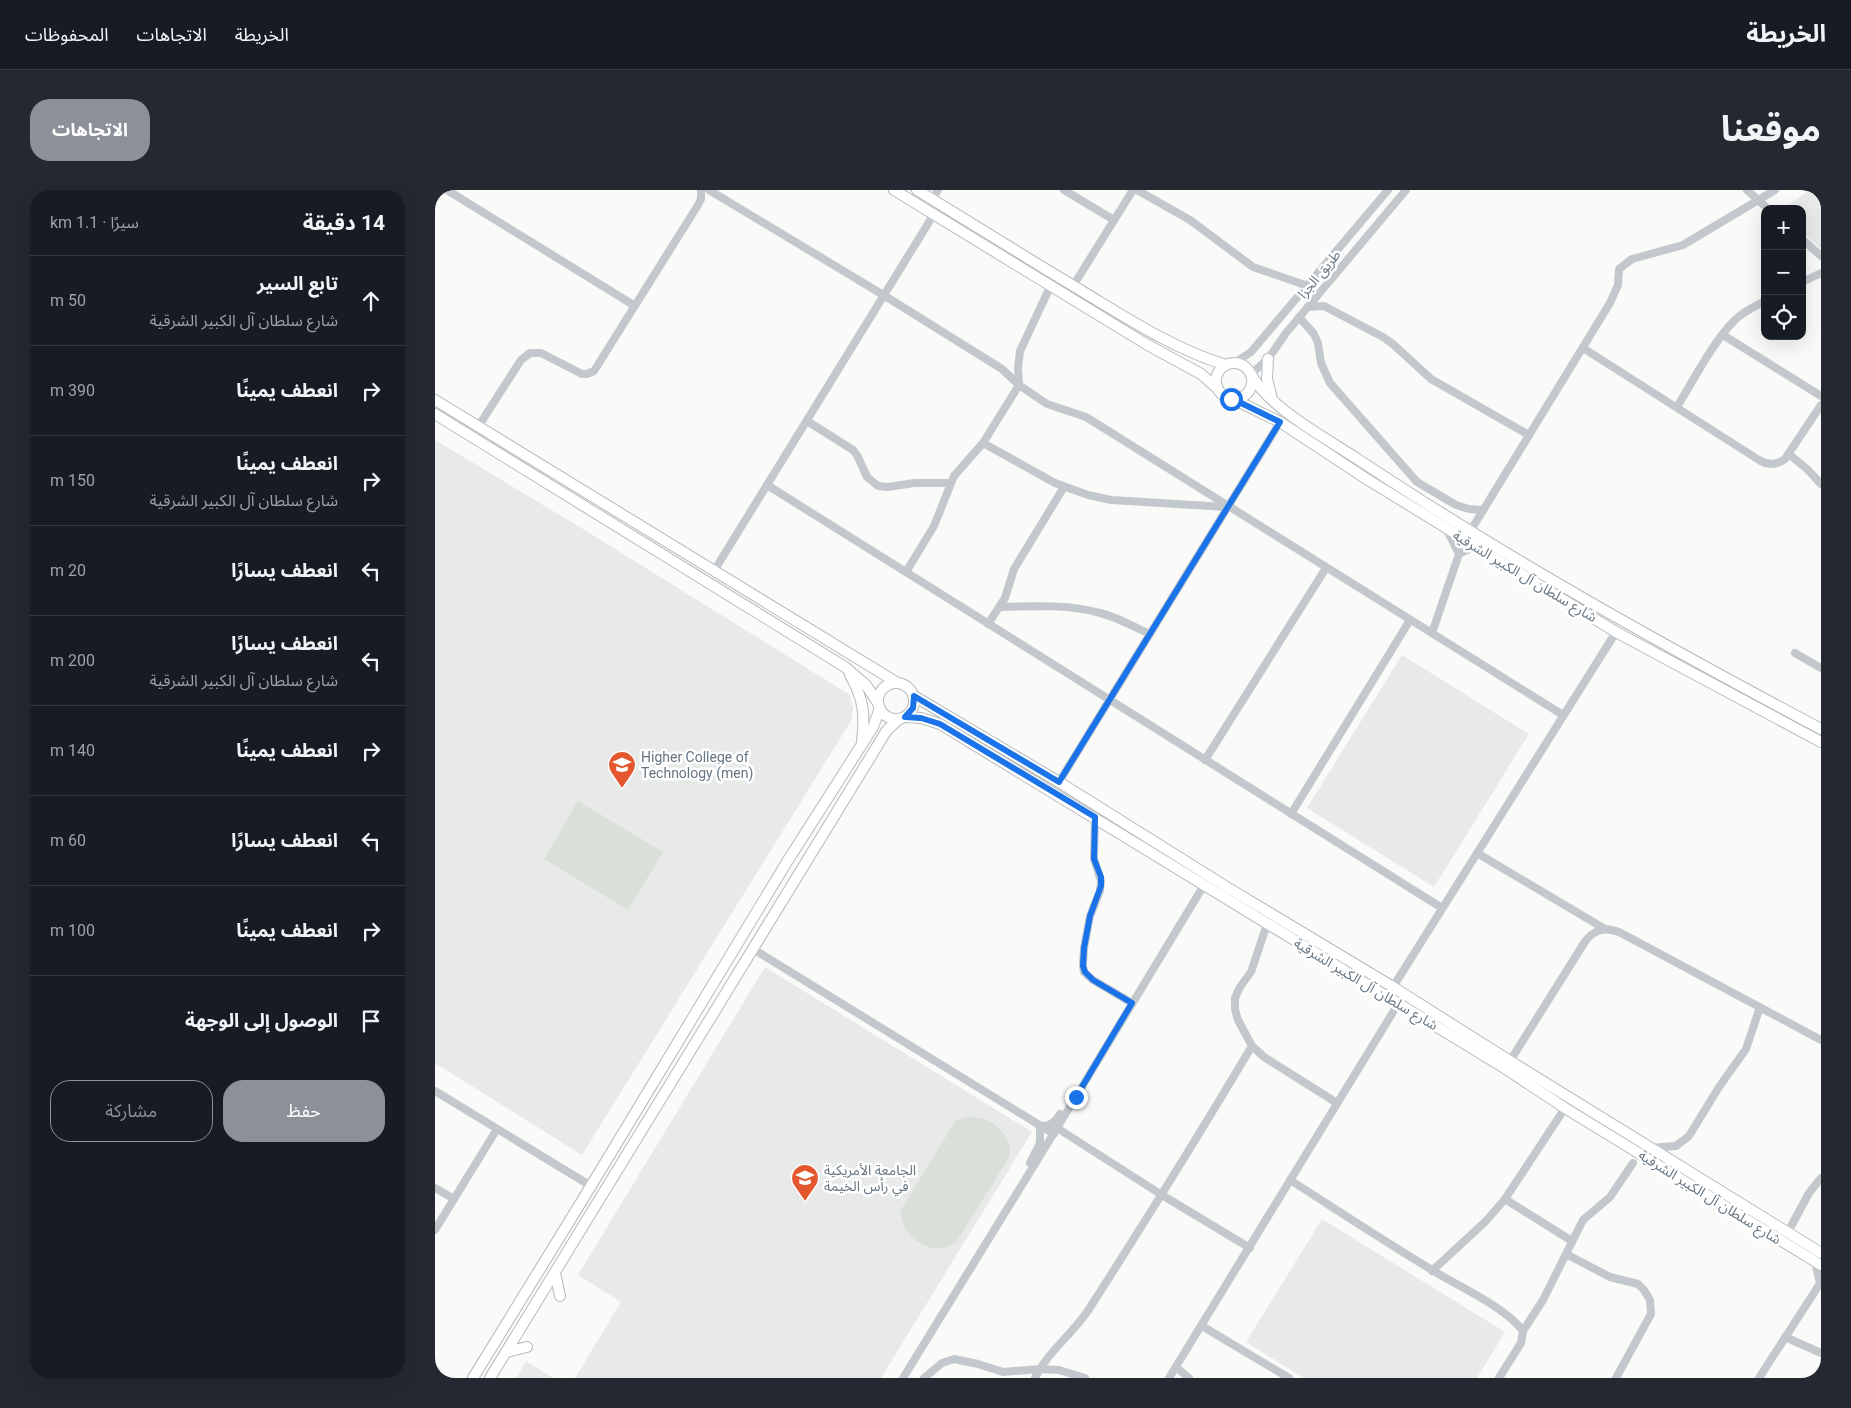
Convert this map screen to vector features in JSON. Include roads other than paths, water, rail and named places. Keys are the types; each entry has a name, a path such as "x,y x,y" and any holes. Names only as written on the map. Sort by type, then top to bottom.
{"main road":[{"path":"894,190 1146,344 1201,374 1223,396 1235,400 1249,392 1252,385 1251,374 1244,366 1205,359 1183,349 1073,286 917,190"},
{"path":"1267,359 1267,379 1273,403"},
{"path":"1218,390 1217,377 1222,368 1230,364"},
{"name":"شارع سلطان آل الكبير الشرقية","path":"1251,374 1257,385 1273,403 1386,478 1622,622 1821,729"},
{"path":"435,400 896,682 907,686 914,696 913,708 887,730 490,1378"},
{"name":"شارع سلطان آل الكبير الشرقية","path":"1235,400 1280,422 1365,478 1616,632 1821,742"},
{"path":"435,414 845,668 866,685 887,717 902,718"},
{"path":"845,668 857,686 862,702 864,717 862,743"},
{"path":"473,1378 781,870 873,727 879,706 879,697 885,686 896,682"},
{"name":"شارع سلطان آل الكبير الشرقية","path":"914,696 1059,782 1225,886 1393,986 1510,1061 1788,1232 1819,1260"},
{"name":"شارع سلطان آل الكبير الشرقية","path":"902,718 921,718 940,724 1506,1069 1565,1108 1819,1260"},
{"path":"555,1273 560,1296"},
{"path":"506,1352 527,1347"}],"street":[{"path":"447,190 635,306"},
{"path":"478,427 525,357 530,353 541,353 579,373 587,374 594,371 698,205 701,199 701,190"},
{"path":"709,190 1002,369 1019,385 1047,404 1086,418 1563,715"},
{"path":"932,200 938,190"},
{"path":"1064,190 1114,220"},
{"path":"1073,286 1133,190"},
{"path":"1137,190 1189,220 1253,267 1308,286"},
{"name":"طريق الجزا","path":"1230,364 1251,352 1388,190"},
{"path":"1396,190 1399,192 1406,190"},
{"name":"طريق الجزا","path":"1251,374 1267,359 1299,317 1406,190"},
{"path":"1747,190 1764,205"},
{"path":"1471,530 1616,293 1619,285 1619,269 1632,259 1683,245 1775,190"},
{"path":"714,571 934,214"},
{"path":"1806,243 1821,256"},
{"path":"1806,280 1821,273"},
{"path":"906,572 941,512 949,483 959,468 983,443 1019,385 1017,368 1020,351 1051,285"},
{"path":"1321,292 1324,306"},
{"path":"1677,407 1723,335 1741,315 1761,303"},
{"path":"1308,307 1324,306 1394,345 1423,374 1529,435"},
{"path":"1299,317 1314,334 1318,343 1321,363 1330,383 1417,482 1456,505 1469,509 1483,510"},
{"path":"1723,335 1821,396"},
{"path":"1583,348 1770,465 1781,462 1789,454 1821,405"},
{"path":"807,421 853,450 867,476 878,486 949,483"},
{"path":"1059,782 1280,422"},
{"path":"983,443 1045,478 1088,495 1111,500 1228,507"},
{"path":"1789,454 1821,484"},
{"path":"767,485 1442,908"},
{"path":"988,624 1005,598 1014,570 1064,487"},
{"path":"1432,633 1459,554 1446,528"},
{"path":"1459,554 1476,546"},
{"path":"1205,760 1326,568"},
{"path":"1000,607 1048,607 1086,610 1113,617 1150,634"},
{"path":"1291,814 1410,620"},
{"path":"1393,986 1616,632"},
{"path":"1795,652 1821,668"},
{"path":"1095,817 1094,859 1101,877 1101,886 1090,916 1084,948 1083,966 1085,972 1093,980 1132,1003"},
{"path":"1477,853 1605,929 1621,933 1821,1040"},
{"path":"903,1378 1204,885"},
{"path":"1267,924 1251,972 1239,987 1235,998 1238,1020 1251,1046 1264,1057 1337,1103"},
{"path":"1510,1061 1586,940 1591,934 1605,929"},
{"path":"753,949 1040,1126 1055,1131 1250,1248"},
{"path":"1169,1378 1398,1004"},
{"path":"1651,1148 1676,1146 1689,1136 1746,1048 1760,1007"},
{"path":"1035,1378 1039,1369 1054,1350 1085,1316 1162,1195 1251,1046"},
{"path":"435,1091 591,1186"},
{"path":"1040,1126 1053,1124 1065,1107 1076,1097"},
{"path":"1432,1271 1486,1221 1505,1199 1565,1108"},
{"path":"1024,1182 1026,1171 1040,1143 1040,1126"},
{"path":"435,1230 497,1129"},
{"path":"1499,1378 1521,1343 1523,1331 1543,1300 1583,1220 1609,1196 1633,1163"},
{"path":"1788,1232 1809,1193 1821,1178"},
{"path":"1291,1180 1432,1271 1503,1312 1523,1331"},
{"path":"435,1188 453,1199"},
{"path":"1505,1199 1572,1241"},
{"path":"1566,1254 1610,1277 1638,1284 1650,1300 1651,1314 1616,1378"},
{"path":"1759,1378 1820,1282 1819,1260"},
{"path":"1202,1326 1289,1378"},
{"path":"1785,1337 1821,1353"},
{"path":"923,1378 942,1363 954,1360 978,1364 1003,1372 1039,1369 1059,1370 1085,1378"},
{"path":"1176,1367 1189,1378"}],"place":[{"name":"Higher College of Technology (men)","path":"622,789"},
{"name":"الجامعة الأمريكية في رأس الخيمة","path":"805,1202"}]}
